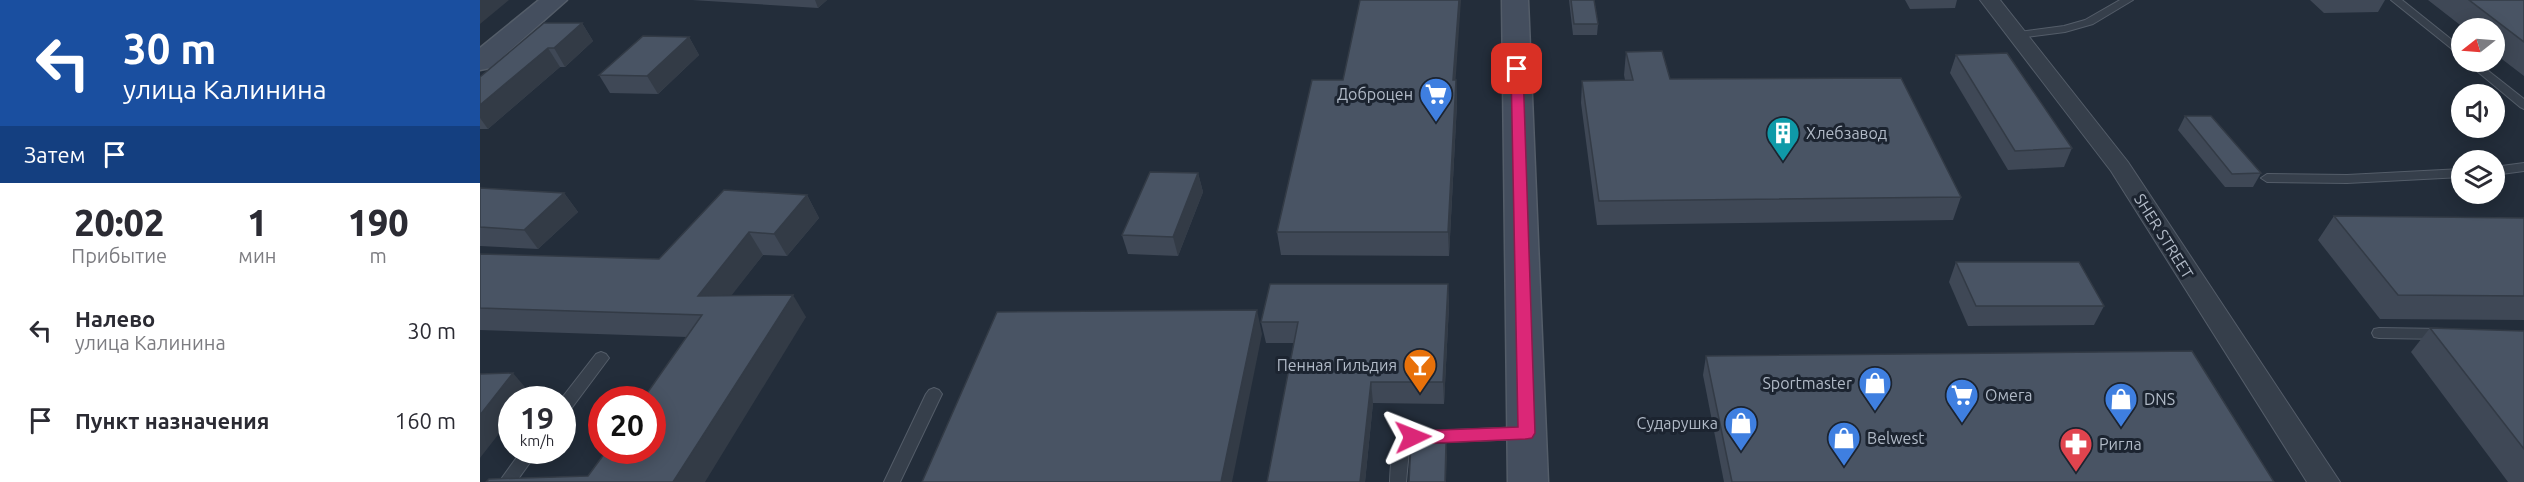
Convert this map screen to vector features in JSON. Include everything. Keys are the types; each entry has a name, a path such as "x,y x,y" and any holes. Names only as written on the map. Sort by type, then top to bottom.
{"street":[{"path":"480,62 554,0"},
{"path":"1515,0 1528,482"},
{"name":"SHER STREET","path":"1990,0 2120,167 2324,482"}],"lane":[{"path":"2019,35 2065,29 2089,22 2128,0"},
{"path":"2396,0 2451,45"},
{"path":"2483,72 2524,105"},
{"path":"2505,170 2524,167"},
{"path":"2267,178 2347,179 2451,174"},
{"path":"2379,333 2457,334"},
{"path":"576,391 601,358"},
{"path":"892,482 934,394"},
{"path":"1398,482 1401,448 1405,441 1413,437 1526,433"},
{"path":"507,482 520,464"}],"building":[{"path":"1360,0 1459,0 1453,80 1456,80 1448,232 1277,232 1312,80 1343,80"},
{"path":"1571,0 1594,0 1598,24 1574,24"},
{"path":"2469,0 2524,0 2524,42 2505,27 2505,18 2493,18"},
{"path":"544,23 582,23 554,48 548,48 480,105 480,77"},
{"path":"643,36 689,37 647,76 599,75"},
{"name":"Хлебзавод","path":"1662,51 1670,79 1901,78 1961,197 1599,201 1582,81 1633,80 1626,52"},
{"path":"2007,53 2072,148 2015,151 1956,55"},
{"path":"2185,116 2211,116 2261,173 2232,174"},
{"path":"1150,172 1198,173 1173,237 1122,235"},
{"path":"480,188 564,193 524,230 480,227"},
{"path":"724,190 807,195 774,234 749,232 698,296 793,295 673,482 486,482 489,479 588,476 597,464 666,464 666,386 652,386 702,315 480,308 480,254 659,259"},
{"path":"2334,216 2524,218 2524,296 2398,295"},
{"path":"1956,262 2079,262 2104,306 1976,306"},
{"path":"1270,284 1448,284 1443,382 1371,382 1360,482 1267,482 1298,322 1261,322"},
{"path":"1257,310 1221,482 922,482 997,312"},
{"path":"2430,328 2524,331 2524,449"},
{"name":"Омега","path":"2192,351 2274,482 1732,482 1706,356"},
{"path":"513,373 503,386 498,386 498,392 480,415 480,374"},
{"path":"1446,443 1445,482 1409,482 1411,444"}],"place":[{"name":"Доброцен","path":"1436,123"},
{"name":"Хлебзавод","path":"1783,162"},
{"name":"Пенная Гильдия","path":"1420,394"},
{"name":"Sportmaster","path":"1875,412"},
{"name":"Омега","path":"1962,424"},
{"name":"DNS","path":"2121,428"},
{"name":"Сударушка","path":"1741,452"},
{"name":"Belwest","path":"1844,467"},
{"name":"Ригла","path":"2076,473"}],"route":[{"path":"1413,437 1526,433 1517,69"}]}
